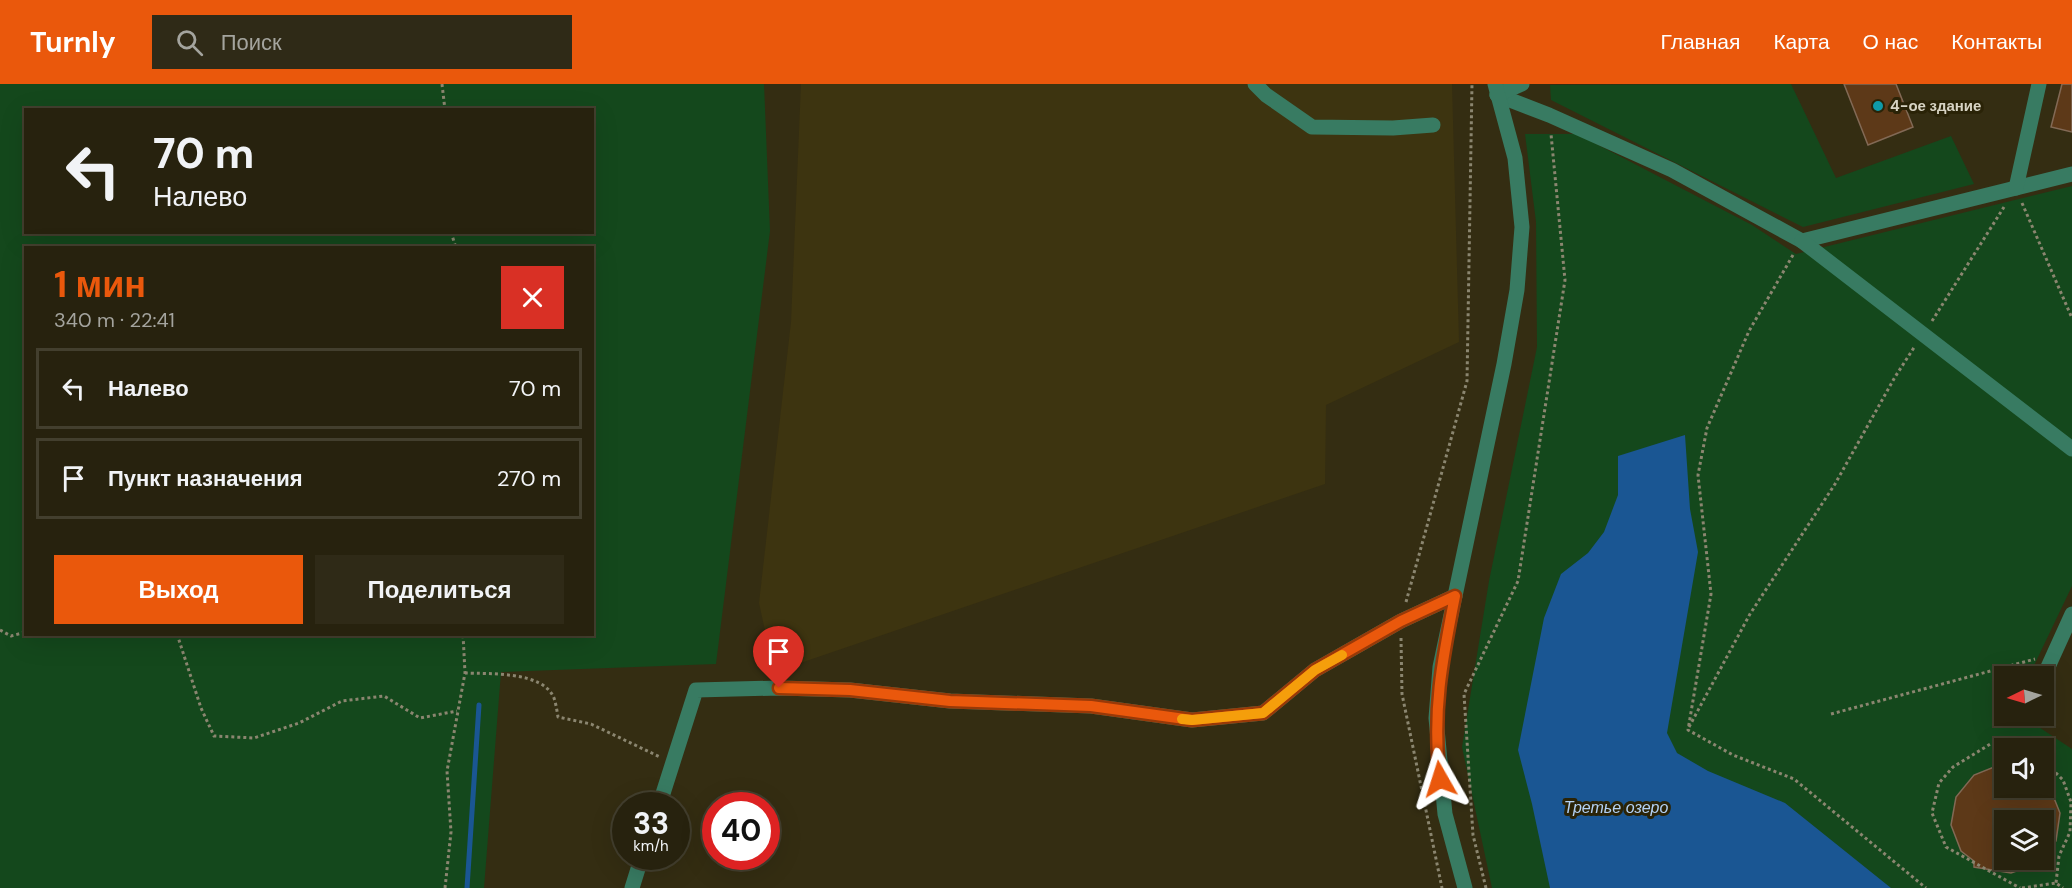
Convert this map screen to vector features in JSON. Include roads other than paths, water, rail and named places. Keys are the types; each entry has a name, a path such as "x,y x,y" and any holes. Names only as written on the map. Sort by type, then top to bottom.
{"street":[{"path":"1255,84 1266,95 1312,127 1393,128 1433,125"},
{"path":"1496,89 1522,84"},
{"path":"2016,188 2039,84"},
{"path":"1496,89 1672,170 1802,241 2072,449"},
{"path":"1465,888 1445,814 1436,718 1440,667 1504,364 1517,290 1522,227 1515,158 1496,89"},
{"path":"1802,241 2072,174"},
{"path":"663,792 696,690 779,688 850,690 950,701 1091,706 1192,720 1263,713 1315,670 1401,621 1455,596"},
{"path":"2048,666 2072,614"},
{"path":"632,888 638,870"}],"water":[{"name":"Третье озеро","path":"1685,435 1690,509 1698,552 1667,733 1677,753 1708,771 1785,803 1891,888 1550,888 1518,750 1544,618 1561,574 1588,553 1604,532 1618,495 1618,456"}],"waterway":[{"path":"467,888 479,705"}],"place":[{"name":"4-ое здание","path":"1878,106"}]}
